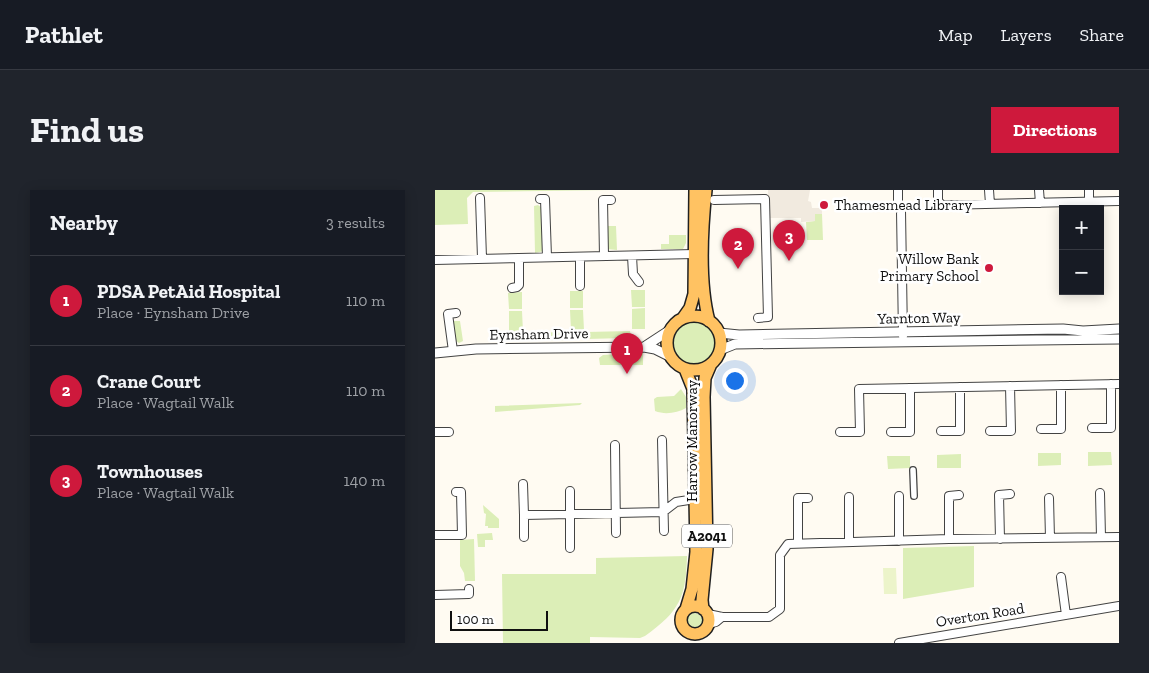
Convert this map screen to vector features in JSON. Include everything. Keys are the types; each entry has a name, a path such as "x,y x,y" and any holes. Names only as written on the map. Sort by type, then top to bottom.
{"main road":[{"path":"683,318 690,308 694,294 695,190"},
{"path":"706,190 703,265 709,321"},
{"path":"711,364 698,370 685,369 674,362 669,356 667,345 670,330 677,321 697,316 709,321 719,332 720,350"},
{"name":"A2041","path":"711,364 718,356 720,350"},
{"name":"Harrow Manorway","path":"707,616 702,600 707,549 704,397 705,378 711,364"},
{"name":"Harrow Manorway","path":"685,369 693,389 696,548 695,574 686,609"},
{"path":"693,606 707,616 704,630 698,638 683,627 681,616 686,609 693,606"}],"street":[{"path":"898,190 898,206 901,211 903,343"},
{"path":"938,190 938,201 942,205 1119,201"},
{"path":"989,190 990,204"},
{"path":"1039,190 1040,203"},
{"path":"1089,190 1089,202"},
{"path":"480,198 482,258"},
{"path":"543,199 547,257"},
{"path":"714,200 765,199 768,317 758,318"},
{"path":"604,256 603,200 611,200"},
{"path":"435,260 694,254"},
{"path":"580,256 580,286"},
{"path":"632,256 633,274 639,282"},
{"path":"512,288 519,286 519,258"},
{"path":"453,351 448,314 456,313"},
{"name":"Yarnton Way","path":"719,332 739,335 1063,329 1083,331 1119,330"},
{"path":"644,346 670,330"},
{"name":"Yarnton Way","path":"720,350 735,344 1119,340"},
{"name":"Eynsham Drive","path":"435,353 644,346 669,356"},
{"path":"840,432 860,432 859,389 1115,384 1111,428 1092,428"},
{"path":"1041,429 1061,428 1061,385"},
{"path":"990,431 1011,431 1010,386"},
{"path":"941,432 961,431 960,387"},
{"path":"891,432 911,432 909,388"},
{"path":"435,432 449,432"},
{"path":"662,440 664,531"},
{"path":"615,444 617,533"},
{"path":"913,470 914,496"},
{"path":"523,484 524,537"},
{"path":"570,491 571,548"},
{"path":"435,535 461,535 461,492 455,492"},
{"path":"1100,493 1101,537"},
{"path":"1000,539 999,495 1010,494"},
{"path":"899,496 899,541"},
{"path":"949,539 949,496 959,496"},
{"path":"849,497 849,542"},
{"path":"798,543 798,498 808,498"},
{"path":"1049,498 1050,538"},
{"path":"524,515 663,512 676,502 695,499"},
{"path":"707,616 716,622 722,617 769,617 780,609 780,555 788,544 949,539 1119,537"},
{"path":"1061,578 1066,615"},
{"path":"435,595 469,594 469,589"},
{"name":"Overton Road","path":"899,643 1119,606"}],"green space":[{"path":"435,190 610,190 473,192 467,198 468,224 435,225"},
{"path":"538,205 542,208 544,251 535,253 534,206"},
{"path":"815,214 822,214 823,240 807,240 806,222 815,221"},
{"path":"608,226 616,226 617,250 607,249 606,228"},
{"path":"669,235 686,235 686,243 683,249 661,249 661,244 669,244"},
{"path":"631,290 645,290 645,307 632,307"},
{"path":"570,291 583,291 583,308 570,308"},
{"path":"522,292 522,309 509,309 508,293"},
{"path":"645,308 645,329 632,329 632,309"},
{"path":"570,310 583,310 584,330 571,330"},
{"path":"509,311 522,311 523,332 509,332"},
{"path":"454,321 460,321 463,341 459,343 455,340"},
{"path":"695,321 707,325 713,331 717,343 713,355 707,361 695,365 683,361 677,355 673,343 677,331 683,325"},
{"path":"630,331 631,337 626,338 586,339 586,332"},
{"path":"1119,331 1119,336 913,338 913,335"},
{"path":"568,332 569,340 525,341 524,333"},
{"path":"643,353 643,365 600,365 599,358 603,355"},
{"path":"681,389 686,397 686,408 671,413 655,411 654,399 657,397 674,396"},
{"path":"582,403 580,405 495,412 495,406"},
{"path":"1088,452 1111,452 1112,465 1088,466"},
{"path":"1038,453 1061,453 1061,465 1038,466"},
{"path":"961,454 961,468 937,468 937,455"},
{"path":"887,456 910,456 910,468 888,469"},
{"path":"483,505 499,519 499,528 488,528 488,526 485,526 486,514 484,513"},
{"path":"492,533 493,540 485,540 485,547 478,547 477,534"},
{"path":"474,539 475,581 465,581 464,573 460,566 460,540"},
{"path":"974,546 974,587 903,599 903,548"},
{"path":"687,556 685,582 679,602 666,619 645,636 640,638 590,637 590,643 503,643 502,574 596,574 596,558"},
{"path":"883,568 896,568 897,594 884,594"},
{"path":"694,613 700,616 703,622 700,628 694,631 688,628 685,622 688,616"}],"shaded area":[{"path":"768,190 810,190 808,201 811,202 812,208 822,208 822,214 815,214 815,221 801,222 801,218 768,218"}],"place":[{"name":"Thamesmead Library","path":"824,205"},
{"name":"Townhouses","path":"789,261"},
{"name":"Willow Bank Primary School","path":"989,268"},
{"name":"Crane Court","path":"738,269"},
{"name":"PDSA PetAid Hospital","path":"627,374"}]}
